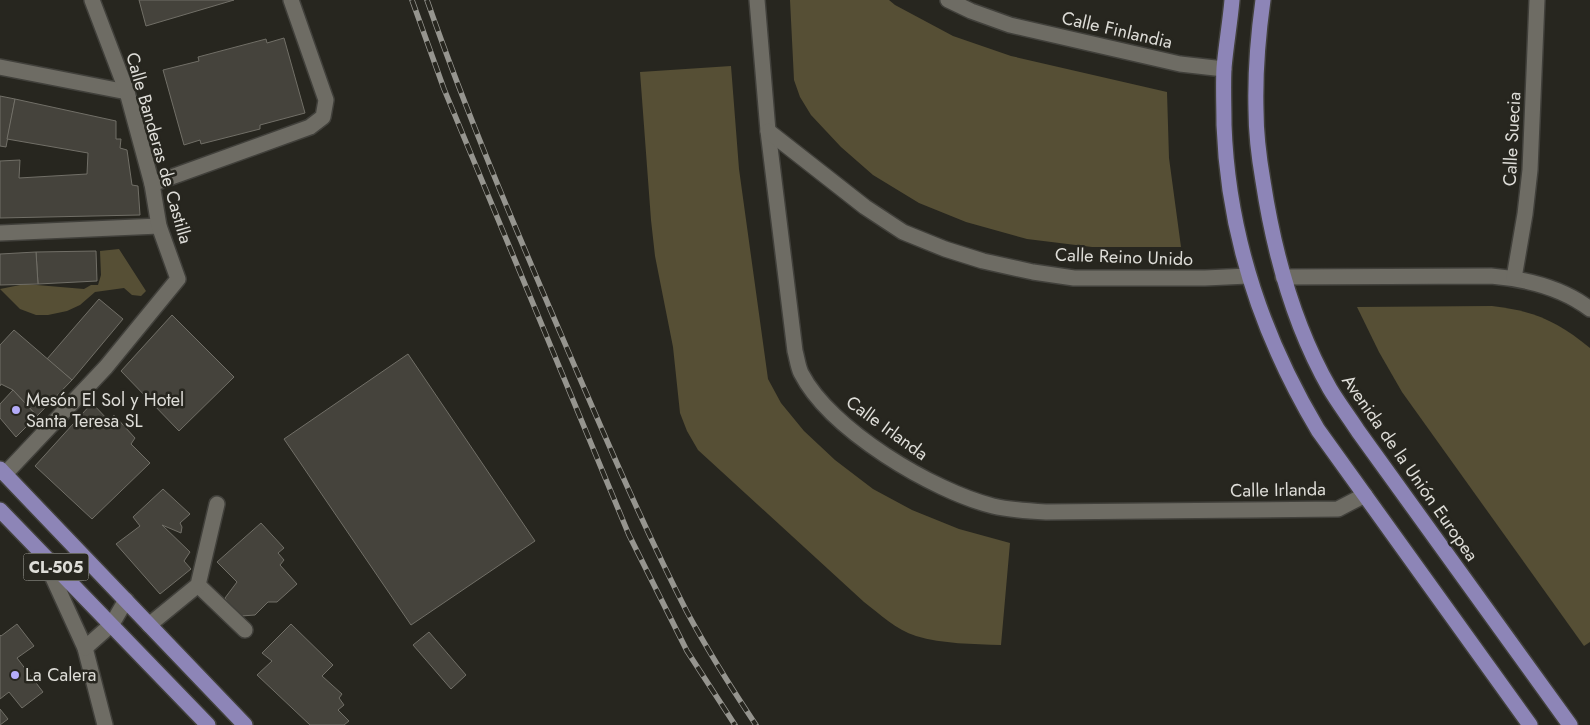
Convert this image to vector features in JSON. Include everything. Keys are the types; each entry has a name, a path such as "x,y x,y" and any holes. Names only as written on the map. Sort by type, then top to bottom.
{"main road":[{"path":"1232,0 1224,69 1225,141 1228,180 1248,276 1275,348 1302,403 1328,444 1530,725"},
{"name":"Avenida de la Unión Europea","path":"1263,0 1256,73 1259,157 1270,224 1283,277 1313,355 1331,390 1358,431 1570,725"},
{"name":"CL-505","path":"2,472 245,725"},
{"name":"CL-505","path":"0,510 208,725"}],"street":[{"name":"Calle Banderas de Castilla","path":"2,472 106,367 178,279 159,226 152,184 127,92 92,0"},
{"path":"152,184 310,127 323,117 326,100 291,0"},
{"name":"Calle Irlanda","path":"757,0 768,131 795,351 801,372 813,391 850,428 903,467 969,498 994,506 1020,510 1046,512 1338,509 1364,495"},
{"name":"Calle Finlandia","path":"948,0 1010,25 1180,64 1224,69"},
{"name":"Calle Suecia","path":"1514,278 1525,214 1530,170 1537,0"},
{"path":"0,67 127,92"},
{"name":"Calle Reino Unido","path":"768,131 865,207 903,232 945,249 983,261 1033,272 1074,278 1205,278 1248,276"},
{"path":"0,233 159,226"},
{"path":"1283,277 1491,276 1514,278 1540,284 1563,293 1590,309"},
{"path":"149,625 198,585 217,504"},
{"path":"40,550 85,648 105,725"},
{"path":"198,585 245,630"},
{"path":"85,648 112,624 126,600"}],"shaded area":[{"path":"790,0 889,0 953,36 1011,56 1167,92 1169,158 1181,247 1092,247 1027,239 966,222 919,203 873,175 841,147 811,115 800,97 794,80"},
{"path":"731,66 739,169 768,379 781,403 804,431 835,460 873,489 912,510 959,529 1010,543 1001,645 937,641 916,636 895,626 864,602 698,450 687,431 680,413 673,347 655,256 640,72"},
{"path":"119,249 146,291 141,296 132,295 124,288 95,292 80,305 67,311 48,315 36,315 20,309 0,289 25,284 84,289 91,285 98,285 101,275 100,251"},
{"path":"1492,306 1533,314 1556,324 1590,348 1590,642 1584,646 1402,392 1379,352 1357,307"}],"building":[{"path":"139,0 234,0 146,26"},
{"path":"284,38 305,113 260,125 260,129 201,144 200,140 184,145 163,70 199,61 198,57 266,39 267,43"},
{"path":"0,96 15,99 6,147 0,146"},
{"path":"15,99 116,121 116,139 121,139 120,148 127,150 132,185 138,186 140,215 0,218 0,161 20,160 19,178 87,174 88,153 7,139"},
{"path":"96,251 97,281 38,284 36,252"},
{"path":"36,252 38,284 0,285 0,254"},
{"path":"99,299 123,319 72,380 47,359"},
{"path":"172,315 234,377 179,431 121,371"},
{"path":"14,330 72,380 37,416 13,390 1,384 0,386 0,345"},
{"path":"408,354 535,541 411,625 284,439"},
{"name":"Mesón El Sol y Hotel Santa Teresa SL","path":"13,390 37,416 16,437 0,418 0,404"},
{"path":"92,403 109,421 114,415 135,438 131,444 150,463 92,519 35,466"},
{"path":"163,489 190,514 180,523 182,527 181,533 162,525 190,552 184,561 191,569 160,594 116,544 140,526 133,517"},
{"path":"261,523 284,548 278,553 284,560 280,565 297,584 277,602 268,602 255,615 241,616 231,609 225,598 237,582 217,562"},
{"name":"La Calera","path":"17,624 34,646 17,658 43,692 22,708 9,692 0,699 0,635"},
{"path":"291,624 333,665 322,676 342,694 339,698 344,705 338,710 349,721 344,725 310,725 257,675 272,661 262,653"},
{"path":"429,632 466,675 451,689 413,645"},
{"name":"La Calera","path":"0,709 8,719 0,725"}],"railway":[{"path":"412,0 444,89 629,535 687,651 735,725"},
{"path":"427,0 477,134 513,222 597,419 641,516 695,627 756,725"}],"place":[{"name":"Mesón El Sol y Hotel Santa Teresa SL","path":"16,410"},
{"name":"La Calera","path":"15,675"}]}
